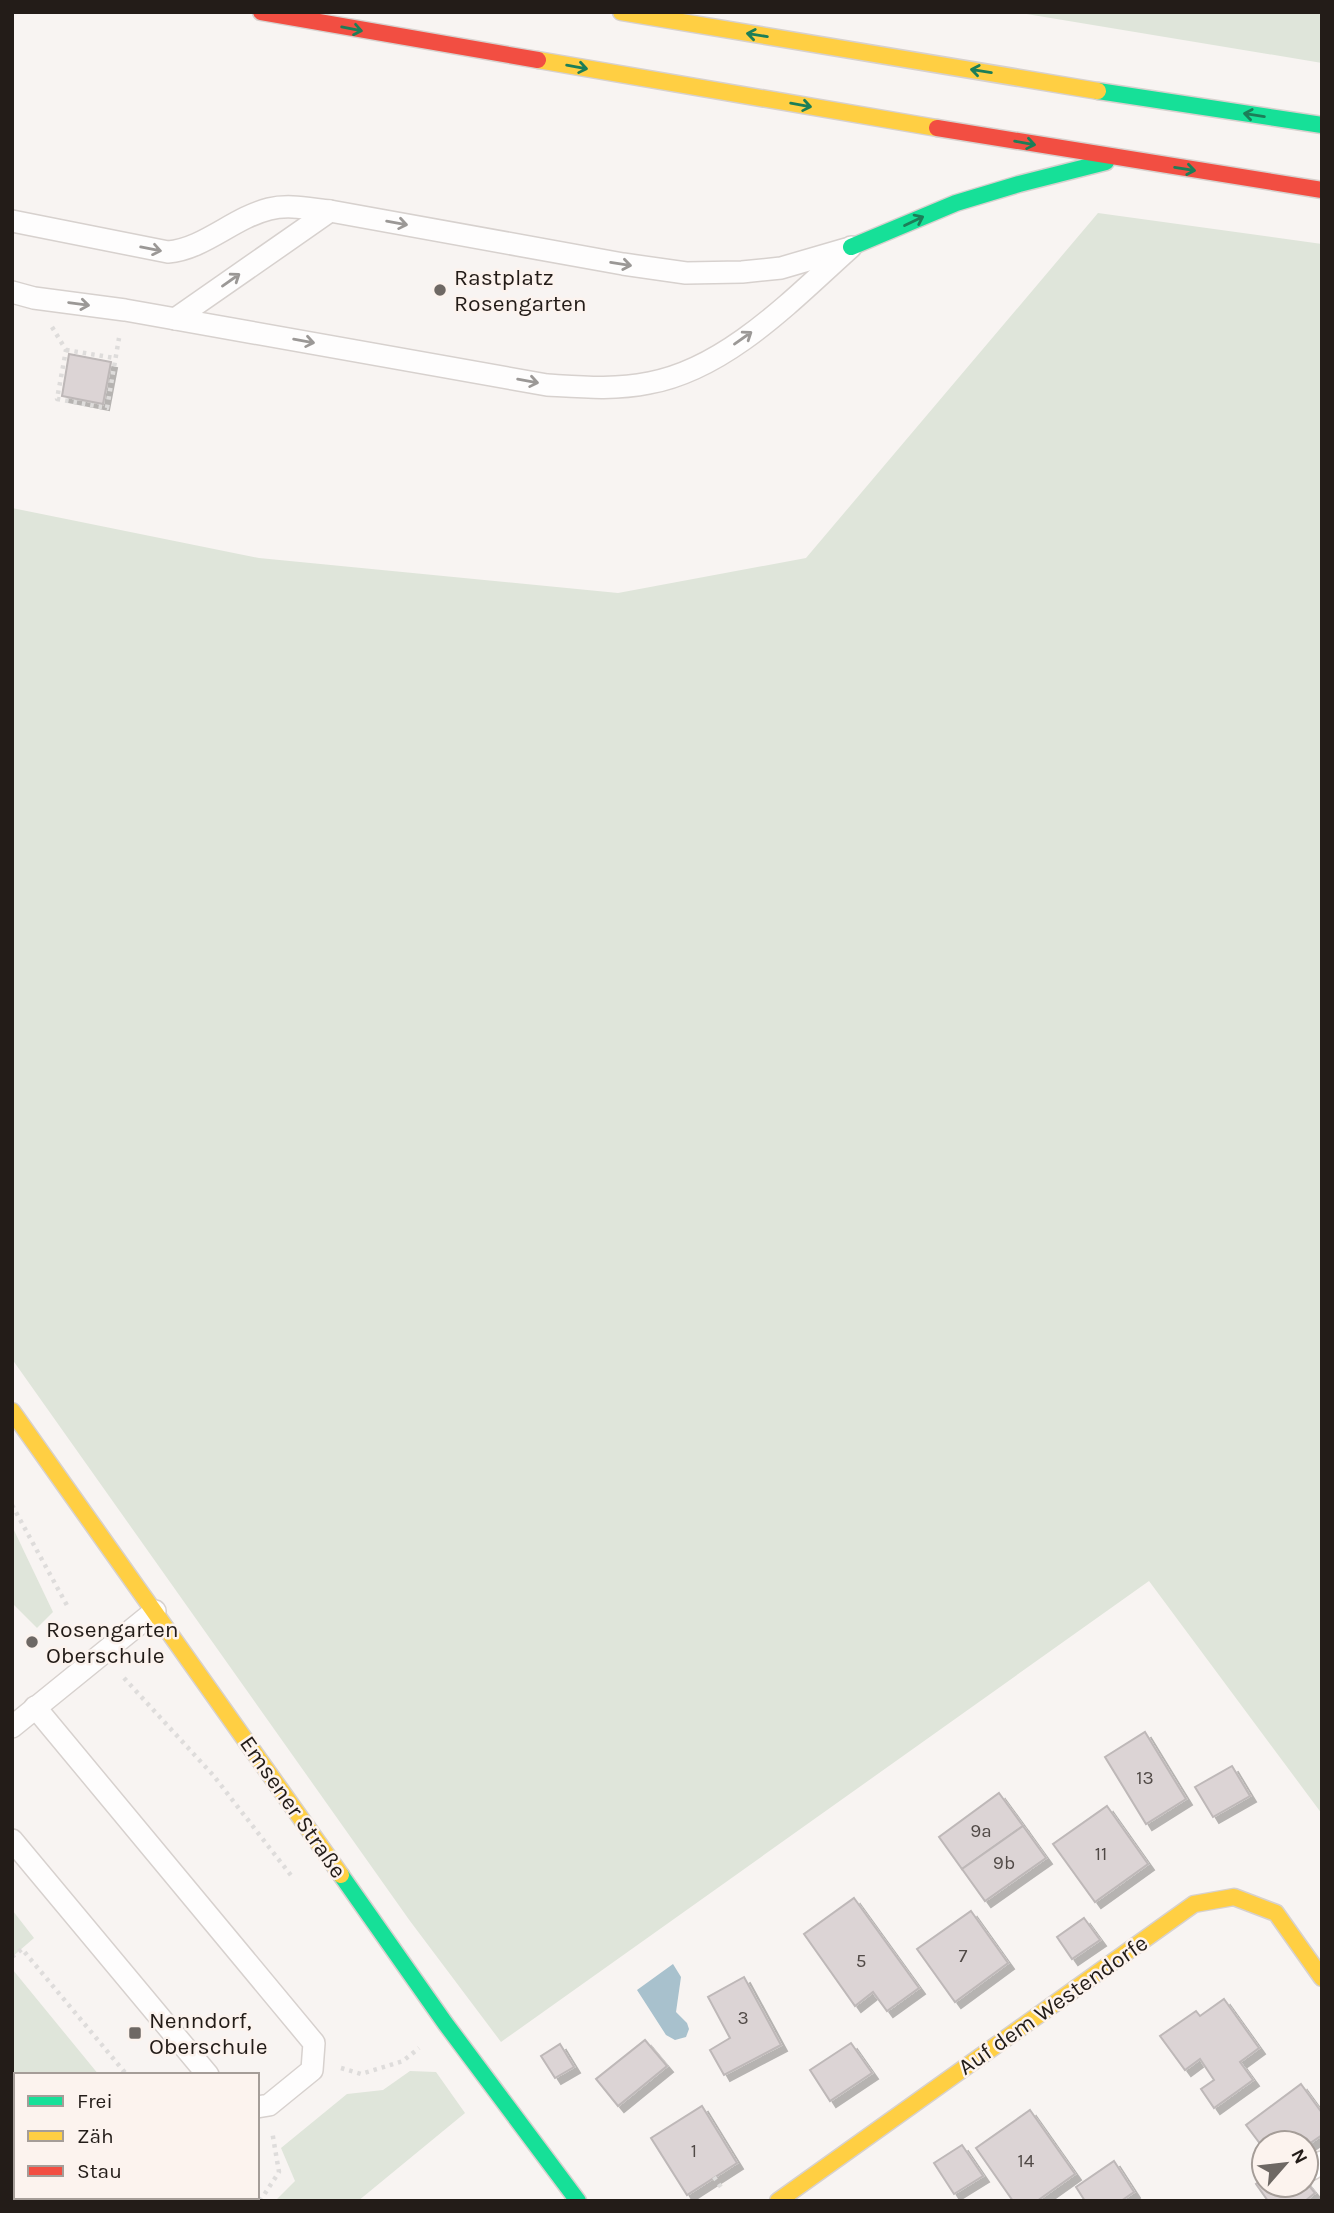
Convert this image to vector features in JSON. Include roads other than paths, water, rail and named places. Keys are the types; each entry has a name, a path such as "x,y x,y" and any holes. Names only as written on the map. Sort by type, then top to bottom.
{"main road":[{"path":"261,12 401,38 1322,190"},
{"path":"621,12 1322,125"},
{"path":"851,247 878,238 933,212 1001,189 1118,158"},
{"name":"Emsener Straße","path":"12,1411 445,2024 578,2201"},
{"name":"Auf dem Westendorfe","path":"778,2201 1194,1904 1234,1898 1276,1913 1322,1978"}],"lane":[{"path":"12,221 168,252 184,250 267,209 285,206 330,211 686,273 781,268 851,247"},
{"path":"175,318 330,211"},
{"path":"12,292 34,298 175,318 547,384 601,388 650,383 684,373 720,355 769,319 851,247"},
{"path":"12,1727 155,1611"},
{"path":"35,1707 314,2043 312,2070 263,2106"},
{"path":"12,1840 206,2073"}],"water":[{"path":"673,1964 681,1977 676,2012 689,2029 686,2037 675,2040 666,2035 637,1990"}],"place":[{"name":"Rastplatz Rosengarten","path":"440,290"},
{"name":"Rosengarten Oberschule","path":"32,1642"},
{"name":"Nenndorf, Oberschule","path":"135,2033"}]}
